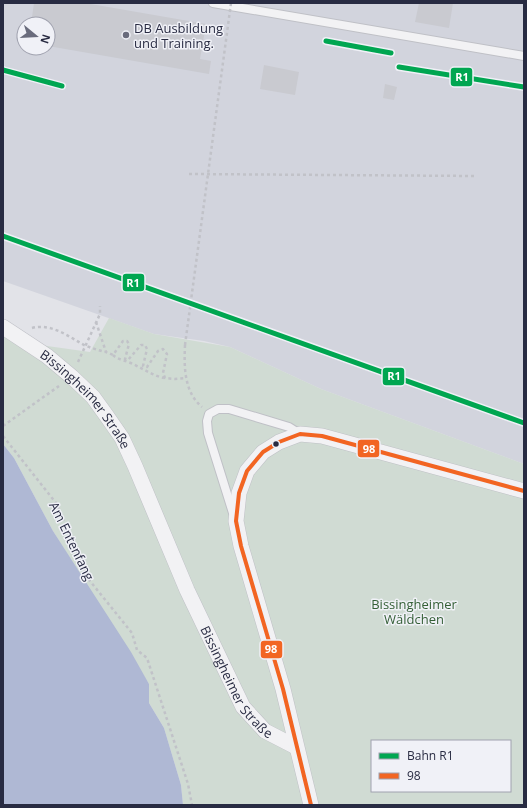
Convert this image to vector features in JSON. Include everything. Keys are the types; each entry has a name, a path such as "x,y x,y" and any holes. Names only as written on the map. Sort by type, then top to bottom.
{"street":[{"name":"Bissingheimer Straße","path":"3,327 47,356 72,377 93,398 106,415 122,438 187,590 243,707 265,731 296,747"},
{"name":"Bissingheimer Straße","path":"296,747 283,689 241,546 236,521 238,493 247,471 263,452 279,442 300,434 322,436 524,491"},
{"path":"296,747 311,805"}],"lane":[{"path":"213,3 524,56"},
{"path":"236,521 208,433 207,422 210,414 218,409 229,409 289,427 300,434"}],"path":[{"path":"210,414 199,405 193,397 185,378 184,362 185,345 231,3"},
{"path":"189,174 476,176"},
{"path":"3,426 72,377 100,314 100,306"},
{"path":"96,322 106,352"},
{"path":"20,338 33,327 44,327 63,332 86,346 106,352 116,358 130,362 144,370 165,378 185,378"},
{"path":"113,355 123,341 127,341 129,344 126,359 128,360 141,345 145,345 147,350 143,366 147,367 158,351 163,349 167,354 163,373 165,378"},
{"name":"Am Entenfang","path":"3,436 56,503 90,581 132,633 137,650 147,658 188,784 192,805"}],"shaded area":[{"path":"3,3 524,3 524,464 321,389 230,347 204,341 154,334 3,281"}],"green space":[{"name":"Bissingheimer Wäldchen","path":"109,318 154,334 230,347 321,389 524,464 524,805 183,805 181,785 164,728 149,703 149,684 53,531 14,458 3,444 3,327 40,345 90,352"}],"water":[{"path":"3,444 14,458 53,531 131,652 149,684 149,703 164,728 181,785 183,805 3,805"}],"building":[{"name":"DB Ausbildung und Training.","path":"34,3 85,3 206,24 200,59 211,61 209,74 56,47 56,16 32,16"},
{"path":"419,3 453,3 449,28 415,22"},
{"path":"264,65 299,72 295,95 260,89"},
{"path":"385,84 397,87 394,100 383,98"}],"rail line":[{"name":"R1","path":"326,41 391,53"},
{"name":"R1","path":"399,67 524,87"},
{"name":"R1","path":"3,70 62,86"},
{"name":"R1","path":"3,236 524,423"}],"transit line":[{"name":"98","path":"311,805 283,689 241,546 236,521 239,493 247,471 263,452 279,442 300,434 322,436 524,491"}],"place":[{"name":"DB Ausbildung und Training.","path":"126,35"}]}
